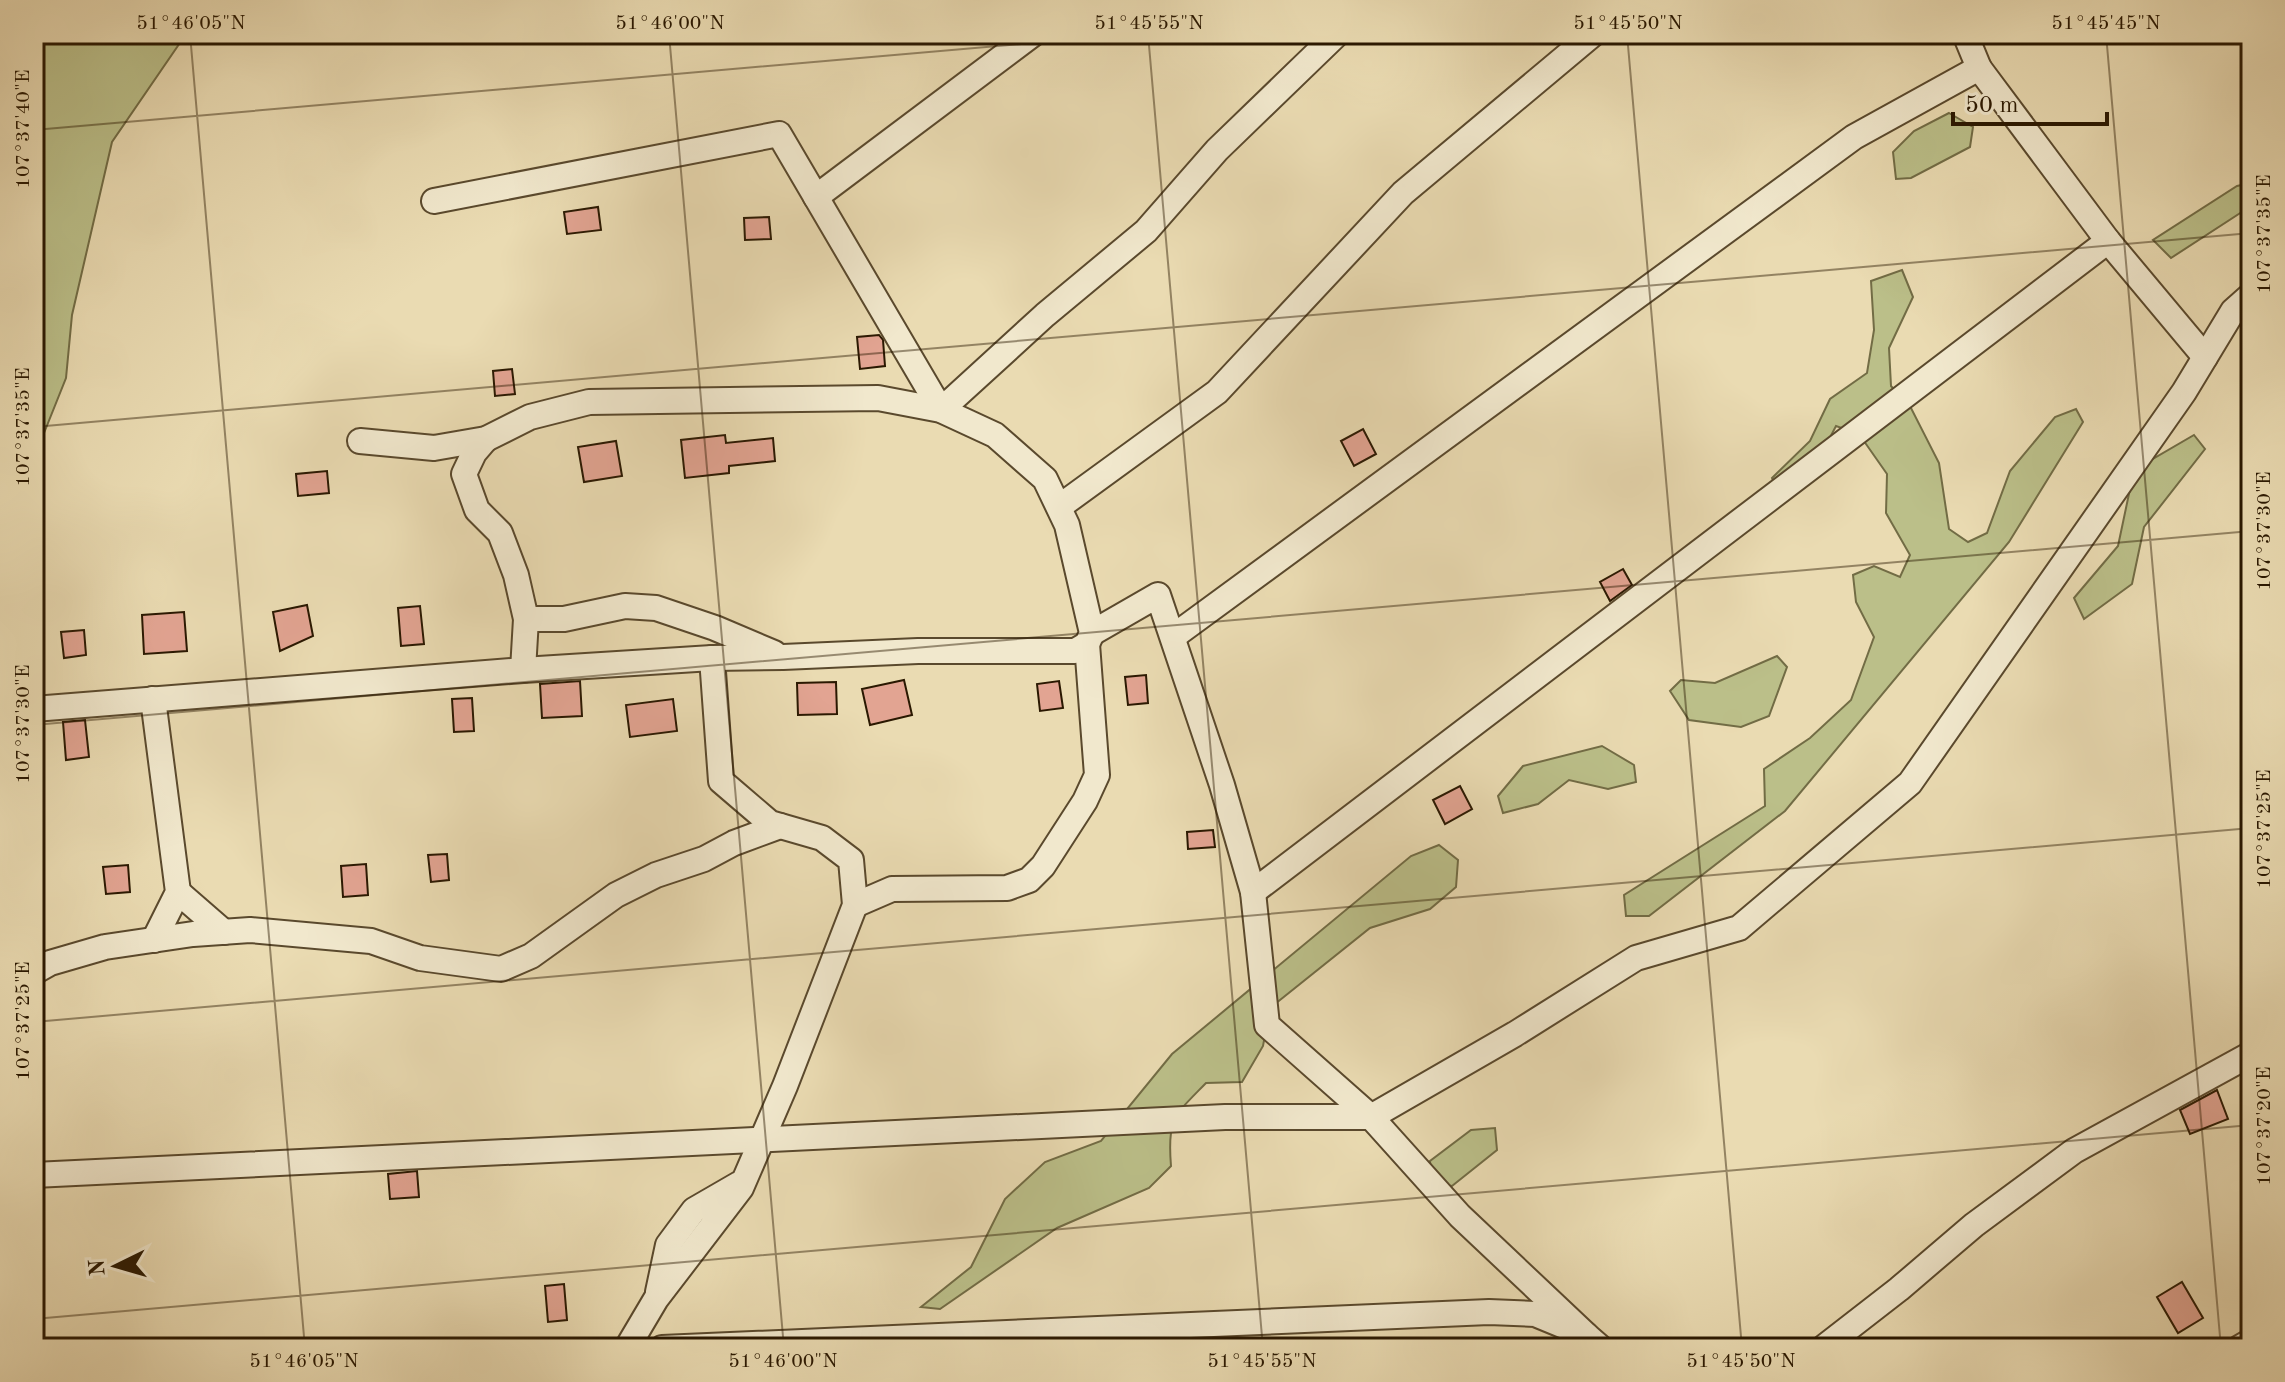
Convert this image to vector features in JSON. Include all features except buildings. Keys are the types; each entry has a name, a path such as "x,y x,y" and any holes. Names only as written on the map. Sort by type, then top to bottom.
{"street":[{"path":"816,197 1033,34"},
{"path":"941,410 1045,315 1146,231 1217,150 1337,34"},
{"path":"1059,507 1217,392 1403,193 1593,34"},
{"path":"1965,34 1979,68 2108,241 2205,357"},
{"path":"1174,636 1854,137 1979,68"},
{"path":"434,201 779,134 941,410"},
{"path":"1253,892 2108,241"},
{"path":"34,1175 1225,1117 1371,1117 1515,1034 1636,958 1739,928 1910,783 2184,392 2233,311 2251,295"},
{"path":"360,441 434,448 486,439 530,417 589,402 878,398 941,410 995,435 1045,479 1067,525 1089,639 1097,775 1085,801 1043,866 1029,880 1007,888 892,889 855,905"},
{"path":"464,474 474,453 486,439"},
{"path":"434,448 450,455 464,474 477,510 500,533 516,575 526,619 523,670"},
{"path":"34,709 712,658 918,651 1075,651 1158,595 1222,785 1253,892 1267,1025 1371,1117 1460,1216 1594,1341"},
{"path":"526,619 564,619 625,606 656,608 783,657"},
{"path":"685,660 724,632"},
{"path":"627,1348 656,1299 744,1181 855,905 851,860 822,838 770,823 721,781 712,658"},
{"path":"153,699 178,892 154,940"},
{"path":"34,972 50,963 105,947 250,930 371,941 420,958 501,969 531,956 616,895 656,875 704,859 734,843 780,826"},
{"path":"178,892 224,932"},
{"path":"1823,1348 1974,1225 2074,1151 2251,1054"},
{"path":"671,1347 1489,1312 1535,1314 1594,1341"},
{"path":"2239,1348 2251,1341"}],"green space":[{"path":"34,34 186,34 112,142 72,315 66,378 34,458"},
{"path":"1949,113 1973,127 1970,147 1911,178 1896,179 1893,152 1914,131"},
{"path":"2251,183 2251,206 2171,258 2153,240 2237,186"},
{"path":"1902,270 1913,297 1889,348 1891,386 1911,408 1939,463 1949,529 1968,542 1987,533 2010,471 2055,417 2076,409 2083,422 2009,542 1785,811 1649,916 1626,916 1624,895 1765,806 1764,769 1810,738 1851,700 1874,637 1856,602 1853,575 1874,566 1900,577 1910,555 1886,513 1887,474 1859,434 1836,426 1803,489 1780,498 1772,478 1810,441 1830,399 1867,373 1874,330 1871,281"},
{"path":"2194,435 2205,449 2144,527 2132,584 2084,619 2074,598 2118,546 2134,470"},
{"path":"1777,656 1787,667 1769,716 1741,727 1689,720 1670,691 1681,680 1715,683"},
{"path":"1602,746 1634,765 1636,782 1608,789 1569,780 1538,804 1503,813 1498,796 1523,766"},
{"path":"1439,845 1458,860 1456,887 1430,909 1370,928 1270,1008 1263,1046 1242,1082 1206,1083 1186,1103 1172,1127 1171,1166 1149,1188 1057,1228 940,1309 921,1307 971,1267 1005,1199 1045,1162 1101,1141 1172,1054 1411,856"},
{"path":"1495,1128 1497,1150 1452,1186 1432,1183 1430,1161 1471,1130"}]}
